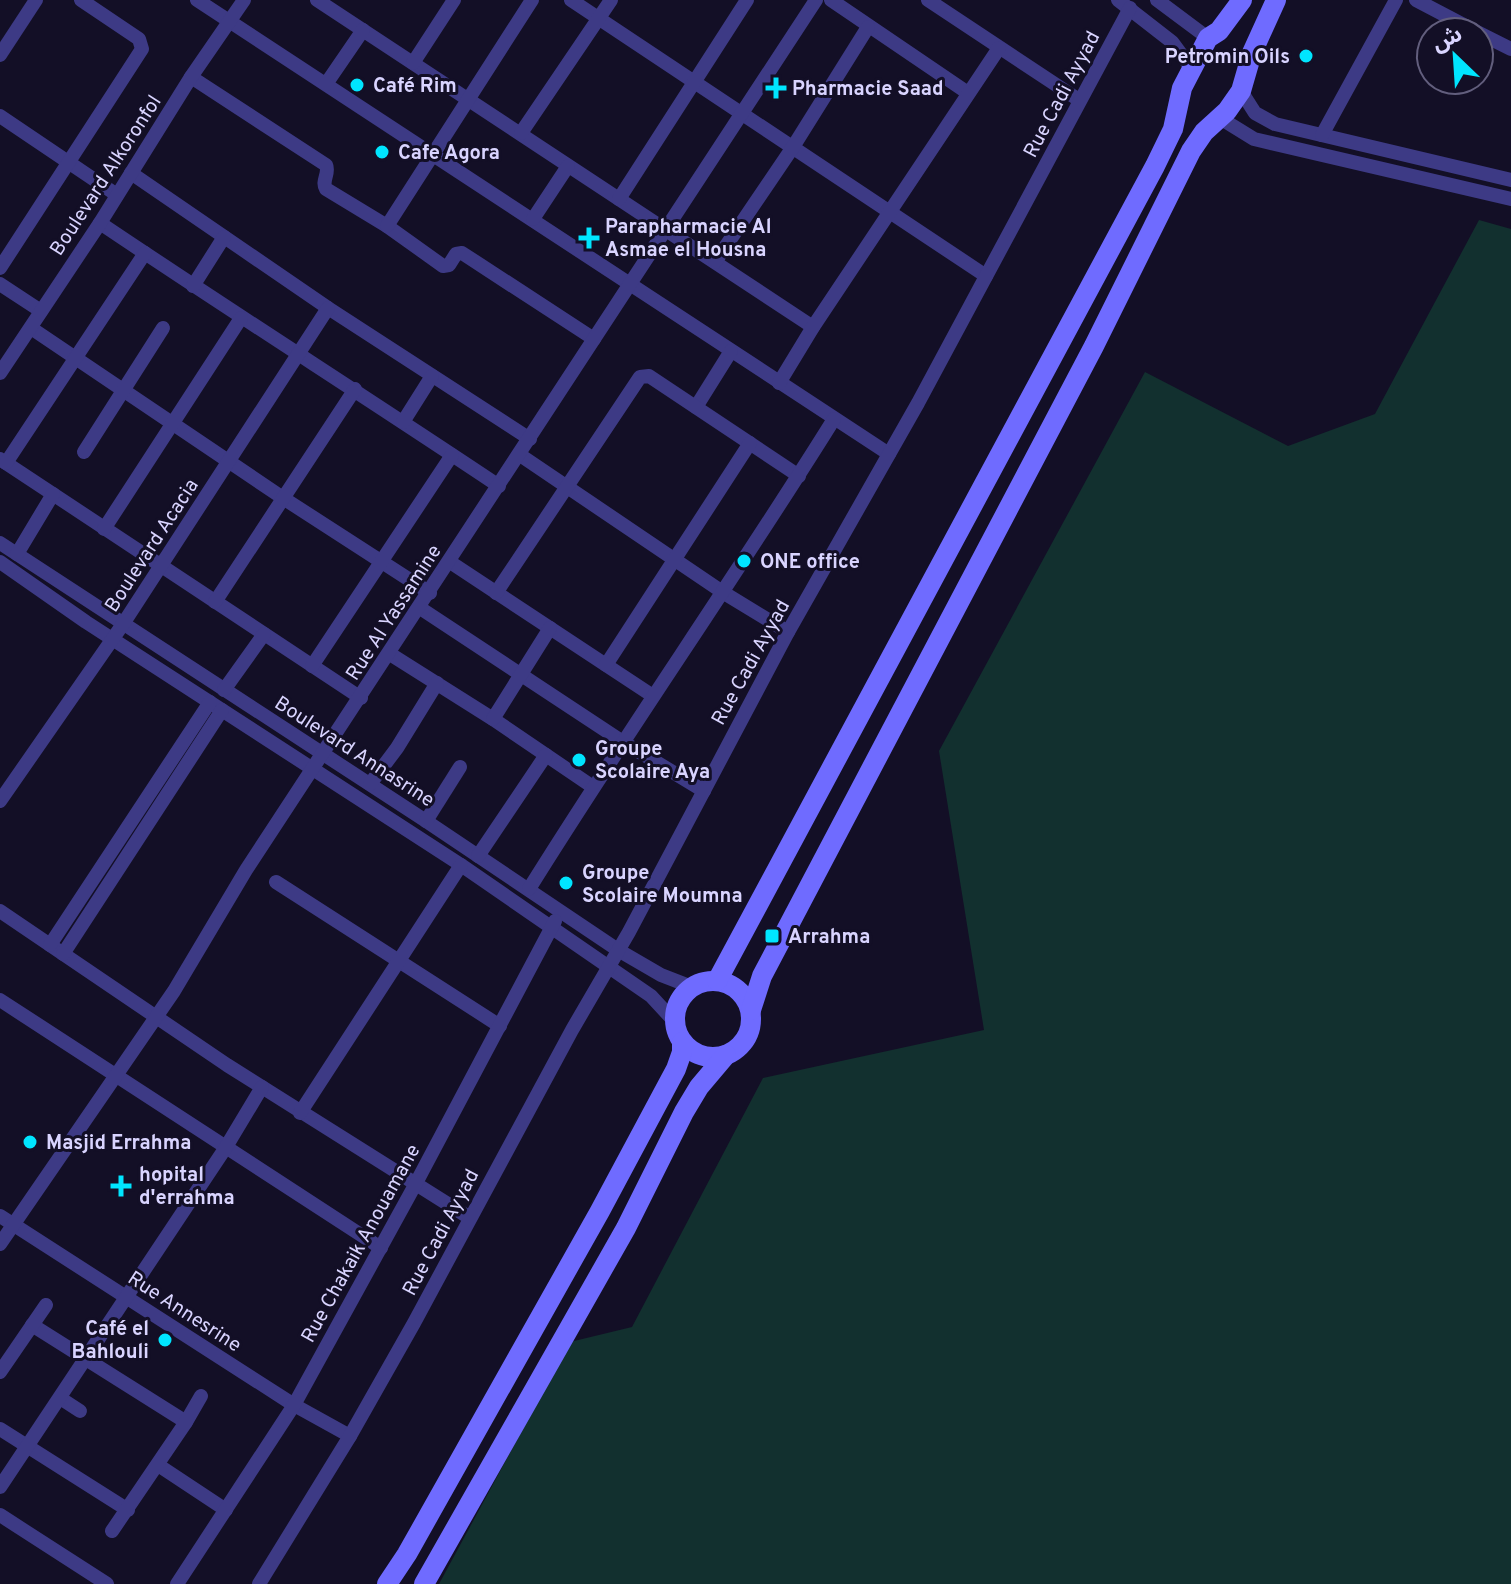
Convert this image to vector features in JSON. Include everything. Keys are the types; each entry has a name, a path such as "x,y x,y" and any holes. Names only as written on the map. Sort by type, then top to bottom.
{"main road":[{"path":"717,981 1168,142 1179,96 1192,69 1213,34 1242,0"},
{"path":"424,1584 626,1228 684,1112 699,1087 726,1055 742,1045 749,1034 757,986 1094,346 1191,151 1241,91 1252,53 1276,0"},
{"path":"1213,34 1238,34 1252,53"},
{"path":"1177,113 1178,122 1184,130 1194,134 1204,132"},
{"path":"387,1584 407,1554 600,1211 676,1069 682,1052 675,1022 679,1002 692,987 717,981 738,990 751,1010"},
{"path":"682,1042 702,1056 726,1055"}],"street":[{"path":"0,55 36,0"},
{"path":"0,268 142,49 139,39 102,6 81,0"},
{"path":"197,0 889,454"},
{"name":"Boulevard Alkoronfol","path":"0,373 6,351 31,328 191,77 244,0"},
{"path":"317,0 813,327"},
{"path":"413,63 454,0"},
{"path":"387,226 532,0"},
{"path":"571,0 986,276"},
{"path":"521,133 611,0"},
{"path":"619,199 747,0"},
{"name":"Rue Al Yassamine","path":"0,1244 6,1220 156,1016 246,870 816,0"},
{"path":"831,0 968,93"},
{"path":"928,0 1079,100"},
{"path":"1157,0 1213,34"},
{"path":"1322,135 1396,0"},
{"path":"1416,0 1447,16"},
{"path":"1124,4 1172,42 1192,69"},
{"name":"Rue Cadi Ayyad","path":"259,1584 350,1436 618,950 788,632 986,276 1079,100 1124,4"},
{"path":"715,262 793,147 868,27"},
{"path":"326,84 363,30"},
{"path":"779,383 999,48"},
{"path":"191,77 326,165 326,189 387,226 443,266 449,265 456,254 462,253 594,339"},
{"path":"1241,91 1249,107 1268,121 1511,180"},
{"path":"0,116 117,195"},
{"path":"1220,118 1254,139 1511,199"},
{"path":"533,219 568,166"},
{"path":"131,173 328,308 530,439"},
{"path":"100,223 499,486"},
{"path":"193,286 224,237"},
{"path":"145,253 3,461 361,698"},
{"path":"0,284 41,311"},
{"name":"Boulevard Acacia","path":"0,801 123,624 328,308"},
{"path":"104,529 241,318"},
{"path":"31,328 430,593"},
{"path":"84,452 163,328"},
{"path":"696,407 731,351"},
{"path":"403,422 432,376"},
{"path":"496,593 640,377 649,376 799,476"},
{"path":"215,602 355,389"},
{"path":"529,889 593,787 724,593 834,419"},
{"path":"606,665 750,443"},
{"path":"312,666 452,455"},
{"path":"520,455 674,560 788,632"},
{"path":"17,554 53,494"},
{"name":"Boulevard Annasrine","path":"0,543 618,950 661,975 692,987"},
{"name":"Boulevard Annasrine","path":"0,562 461,865 651,996 675,1022"},
{"path":"450,562 653,696"},
{"path":"420,608 623,742 704,791"},
{"path":"493,719 550,628"},
{"path":"224,690 264,634"},
{"path":"390,654 593,787"},
{"path":"370,784 397,748 437,683"},
{"path":"50,945 216,706"},
{"path":"63,954 216,706"},
{"path":"478,856 546,755"},
{"path":"426,821 460,767"},
{"path":"300,1113 461,865"},
{"path":"276,882 500,1026"},
{"name":"Rue Chakaik Anouamane","path":"177,1584 294,1405 561,910"},
{"path":"0,911 300,1113 470,1218"},
{"path":"0,1000 381,1248"},
{"path":"0,1487 226,1147 262,1087"},
{"name":"Rue Annesrine","path":"6,1220 294,1405 350,1436"},
{"path":"1,1368 46,1305"},
{"path":"32,1325 186,1422"},
{"path":"112,1531 201,1396"},
{"path":"60,1398 80,1411"},
{"path":"0,1429 128,1510"},
{"path":"158,1465 226,1510"},
{"path":"1,1518 107,1584"}],"green space":[{"path":"1479,220 1511,229 1511,1584 439,1584 570,1342 632,1327 763,1078 984,1030 939,751 1145,372 1288,446 1375,414"}],"place":[{"name":"Petromin Oils","path":"1306,56"},
{"name":"Café Rim","path":"357,85"},
{"name":"Pharmacie Saad","path":"776,88"},
{"name":"Cafe Agora","path":"382,152"},
{"name":"Parapharmacie Al Asmae el Housna","path":"589,238"},
{"name":"ONE office","path":"744,561"},
{"name":"Groupe Scolaire Aya","path":"579,760"},
{"name":"Groupe Scolaire Moumna","path":"566,883"},
{"name":"Arrahma","path":"772,936"},
{"name":"Masjid Errahma","path":"30,1142"},
{"name":"hopital d'errahma","path":"121,1186"},
{"name":"Café el Bahlouli","path":"165,1340"}]}
